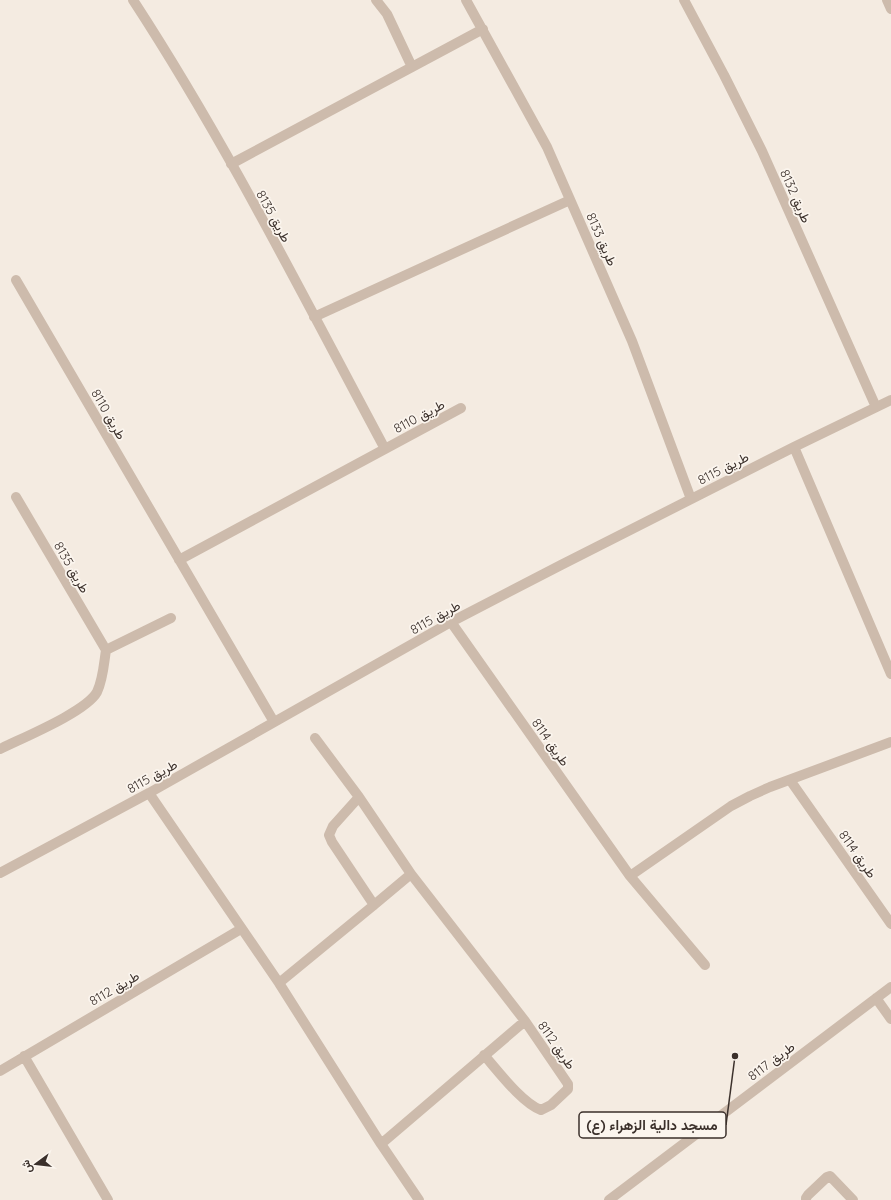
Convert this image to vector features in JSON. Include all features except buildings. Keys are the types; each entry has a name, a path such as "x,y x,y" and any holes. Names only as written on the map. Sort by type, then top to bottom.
{"street":[{"name":"طريق 8135","path":"133,0 194,96 384,449"},
{"path":"376,0 387,14 412,67"},
{"name":"طريق 8133","path":"466,0 547,147 632,341 692,499"},
{"name":"طريق 8132","path":"684,0 762,151 876,407"},
{"path":"887,0 891,9"},
{"path":"231,164 483,29"},
{"path":"314,317 570,200"},
{"name":"طريق 8110","path":"16,280 274,722"},
{"name":"طريق 8115","path":"0,873 149,793 451,622 561,564 891,400"},
{"name":"طريق 8110","path":"179,560 461,408"},
{"path":"794,447 891,674"},
{"name":"طريق 8135","path":"16,497 106,650"},
{"path":"0,749 79,710 96,693 102,676 106,650 171,618"},
{"name":"طريق 8114","path":"451,622 630,876 704,965"},
{"name":"طريق 8112","path":"315,738 359,797 411,874 525,1021 568,1084 568,1089 551,1105 540,1110 533,1107 522,1098 484,1056"},
{"path":"630,876 731,806 763,790 891,742"},
{"name":"طريق 8114","path":"790,780 891,924"},
{"path":"149,793 279,983 381,1144 419,1200"},
{"path":"359,797 333,826 329,835 332,842 374,905"},
{"path":"279,983 411,874"},
{"name":"طريق 8112","path":"0,1071 241,928"},
{"name":"طريق 8117","path":"610,1200 891,987"},
{"path":"876,998 891,1019"},
{"name":"طريق 8112","path":"381,1144 525,1021"},
{"path":"24,1056 108,1200"},
{"path":"806,1200 808,1195 828,1176 831,1176 853,1200"}],"place":[{"name":"مسجد دالية الزهراء (ع)","path":"735,1056"}]}
